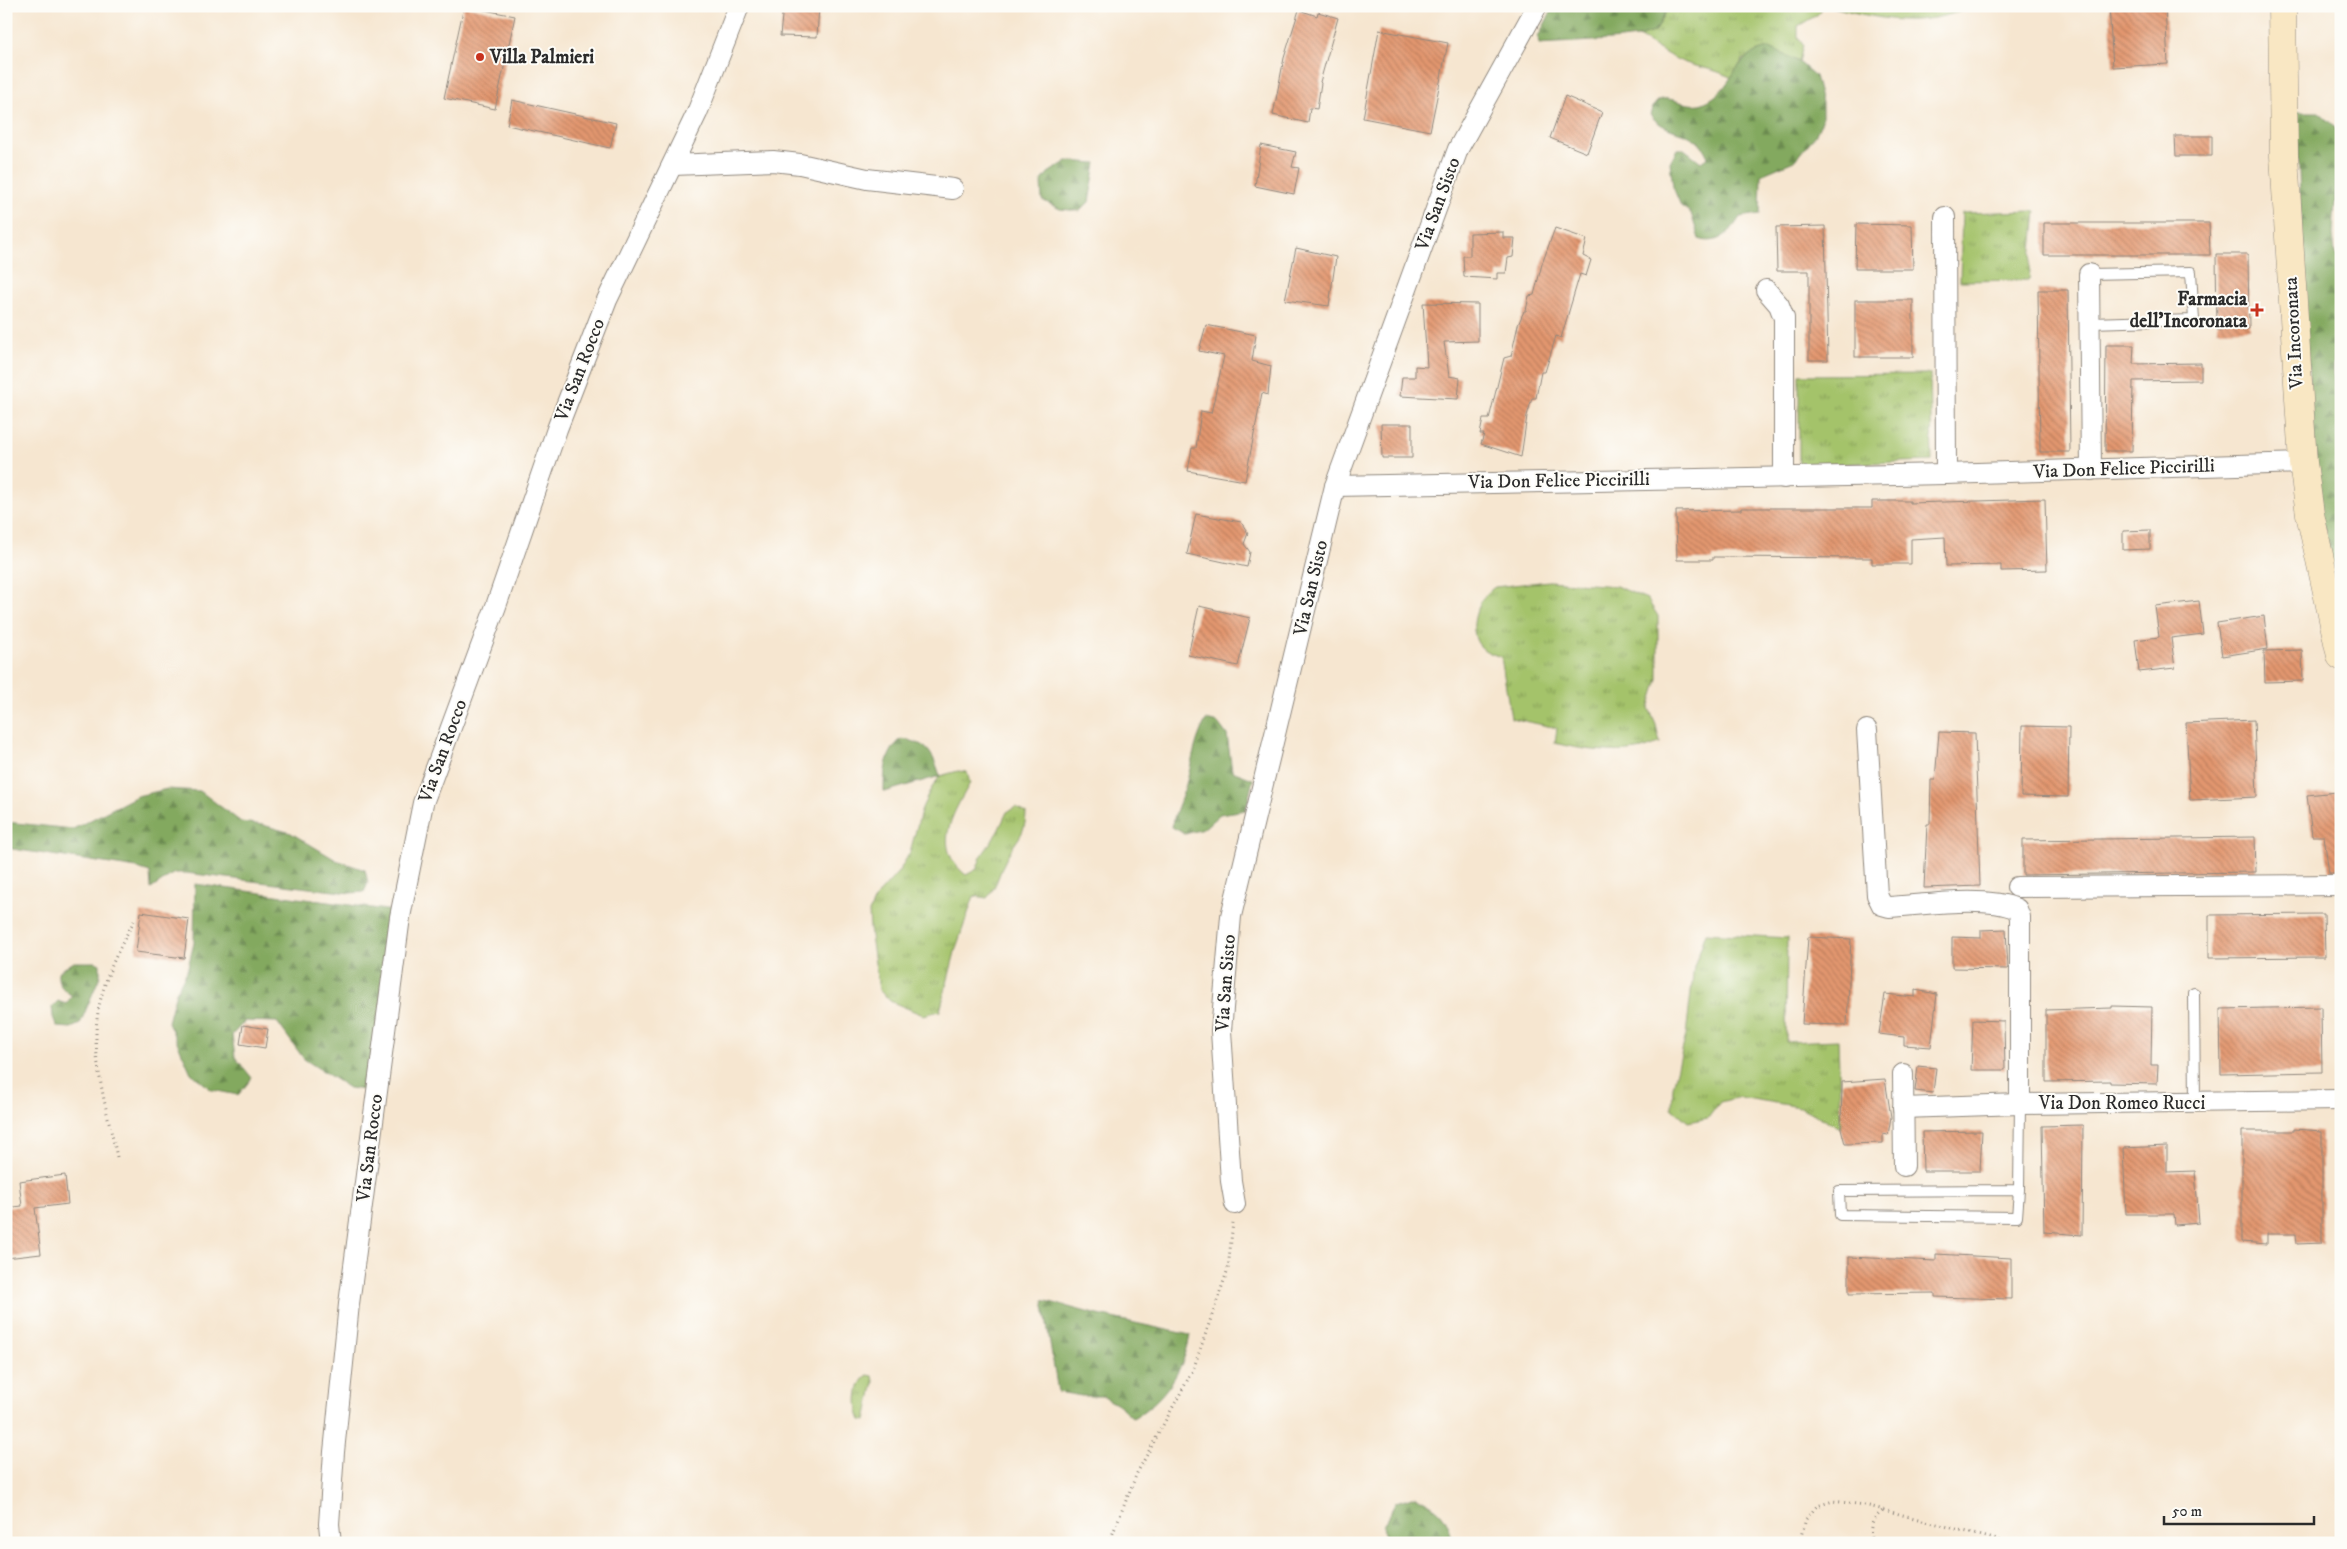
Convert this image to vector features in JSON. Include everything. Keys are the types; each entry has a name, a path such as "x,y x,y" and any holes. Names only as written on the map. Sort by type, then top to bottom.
{"main road":[{"name":"Via Incoronata","path":"2282,6 2284,156 2303,463 2310,514 2341,656"}],"street":[{"name":"Via San Rocco","path":"331,1543 329,1524 334,1452 349,1304 400,917 423,802 499,598 557,429 600,318 697,113 739,6"},
{"name":"Via San Sisto","path":"1235,1204 1231,1181 1221,1031 1231,916 1335,486 1458,149 1537,6"},
{"path":"673,166 773,161 800,164 867,179 953,189"},
{"path":"1945,217 1946,474"},
{"path":"2089,274 2091,470"},
{"path":"1766,290 1779,305 1784,318 1784,478"},
{"name":"Via Don Felice Piccirilli","path":"1335,486 1784,478 2303,463"},
{"path":"1866,730 1877,894 1882,905 1889,907 1983,902 2018,909 2020,917 2020,1104"},
{"path":"2017,887 2341,884"},
{"path":"1903,1074 1904,1166"},
{"name":"Via Don Romeo Rucci","path":"1903,1108 2020,1104 2341,1100"}],"lane":[{"path":"2089,274 2191,272 2194,320 2090,323"},
{"path":"2194,993 2196,1102"},
{"path":"2019,1190 1839,1191 1840,1215 2017,1217 2019,1190 2020,1104"}],"path":[{"path":"117,1157 105,1100 96,1040 98,1013 106,978 119,948 134,921"},
{"path":"1108,1543 1137,1473 1193,1370 1228,1269 1235,1204"},
{"path":"1799,1543 1806,1519 1816,1506 1833,1501 1848,1501 2009,1543"},
{"path":"1872,1543 1870,1526 1875,1517 1885,1510"}],"green space":[{"path":"1554,6 1664,6 1666,11 1656,31 1638,37 1539,44 1538,37"},
{"path":"1664,6 1823,6 1817,15 1798,26 1798,37 1803,45 1799,62 1783,54 1743,59 1732,78 1671,57 1638,37 1656,31 1666,11"},
{"path":"1829,6 1968,6 1961,12 1935,18 1905,20 1875,17"},
{"path":"1770,48 1799,62 1815,76 1822,103 1822,121 1815,136 1794,161 1761,175 1760,214 1740,217 1728,232 1718,239 1706,241 1699,239 1691,213 1681,206 1673,187 1670,162 1677,149 1684,149 1701,162 1708,157 1696,140 1666,127 1650,115 1654,105 1659,100 1665,99 1695,104 1703,103 1714,97 1722,90 1740,64 1748,57 1757,51"},
{"path":"2297,112 2319,112 2335,126 2339,138 2333,234 2335,254 2341,261 2341,352 2334,357 2334,371 2335,392 2341,412 2341,569 2333,567 2320,513 2304,317"},
{"path":"1067,161 1096,163 1089,202 1080,211 1060,209 1042,200 1041,182 1048,173"},
{"path":"2036,211 2029,280 1960,281 1962,213"},
{"path":"1930,374 1932,461 1799,465 1799,375"},
{"path":"1549,581 1616,586 1647,599 1658,616 1658,679 1649,708 1656,725 1660,743 1643,749 1628,751 1607,751 1574,747 1555,743 1557,728 1511,718 1501,657 1480,646 1474,631 1476,614 1484,598 1495,587"},
{"path":"1206,720 1218,723 1227,735 1232,771 1253,779 1246,810 1220,814 1203,829 1185,834 1172,827 1198,738"},
{"path":"901,739 917,743 928,750 935,761 940,776 884,792 886,763"},
{"path":"958,771 967,772 970,783 952,818 947,842 949,853 955,864 966,875 977,869 981,857 998,831 1007,812 1016,807 1026,813 1024,828 1009,852 996,884 987,898 974,896 956,948 940,1011 923,1015 890,1001 879,990 869,912 876,897 900,870 910,852 922,808 931,789 940,776"},
{"path":"167,789 200,791 241,822 263,825 291,833 336,860 365,870 368,883 364,892 350,893 186,873 174,873 151,889 150,872 137,868 6,848 6,822 73,829 137,796"},
{"path":"195,884 394,911 371,1091 349,1088 304,1059 277,1022 245,1021 232,1035 235,1057 252,1078 238,1095 212,1090 191,1073 168,1022 176,992 187,971 194,943"},
{"path":"1706,933 1787,938 1786,1042 1838,1040 1841,1128 1800,1107 1740,1097 1720,1102 1708,1118 1688,1122 1672,1108 1673,1087 1686,1035 1694,967"},
{"path":"74,962 96,962 100,964 100,976 80,1024 71,1028 57,1027 52,1007 58,1001 66,1004 72,996 61,986 58,980 58,972"},
{"path":"1043,1300 1094,1314 1190,1335 1178,1372 1163,1393 1144,1411 1133,1418 1120,1406 1102,1396 1082,1396 1058,1392"},
{"path":"868,1375 873,1376 874,1381 866,1421 861,1420 859,1415 857,1396 861,1383"},
{"path":"1415,1496 1431,1505 1441,1514 1448,1525 1453,1543 1386,1543 1383,1526 1396,1502"}],"building":[{"name":"Villa Palmieri","path":"464,6 515,16 495,109 444,98"},
{"path":"783,6 819,6 817,37 780,36"},
{"path":"2109,6 2165,6 2168,64 2113,67"},
{"path":"1299,10 1317,16 1318,12 1338,18 1320,82 1317,109 1310,108 1308,123 1273,115 1284,58"},
{"path":"1379,30 1448,43 1430,131 1363,118"},
{"path":"1565,96 1602,112 1587,153 1550,138"},
{"name":"Villa Palmieri","path":"512,100 616,123 610,148 507,125"},
{"path":"2175,136 2212,136 2212,156 2176,156"},
{"path":"1261,145 1296,152 1292,167 1299,168 1294,194 1255,186"},
{"path":"2044,223 2209,223 2210,255 2044,255"},
{"path":"1856,224 1912,225 1913,269 1855,269"},
{"path":"1825,226 1828,360 1809,360 1809,271 1777,271 1776,227"},
{"path":"1555,228 1587,239 1583,256 1591,260 1586,276 1580,274 1561,338 1556,336 1545,372 1541,372 1536,398 1532,398 1527,416 1521,457 1481,444 1484,434 1480,434 1483,419 1489,419 1504,358 1511,356 1518,325 1524,311 1526,311 1529,296 1534,295 1542,264"},
{"path":"1503,232 1503,238 1515,238 1513,257 1508,258 1506,273 1497,273 1497,279 1464,277 1463,256 1470,256 1470,233"},
{"path":"1296,248 1336,257 1329,306 1285,300"},
{"path":"2216,254 2248,254 2249,329 2217,330"},
{"path":"2038,290 2068,290 2070,452 2040,452"},
{"path":"1855,300 1913,300 1913,357 1855,357"},
{"path":"1423,303 1478,304 1478,341 1444,342 1449,376 1460,378 1458,399 1400,396 1402,377 1415,377 1415,366 1427,367"},
{"path":"1206,325 1256,335 1252,361 1271,366 1268,395 1262,393 1245,481 1188,471 1192,448 1196,448 1201,411 1211,413 1224,356 1199,351"},
{"path":"2106,345 2134,345 2133,364 2201,363 2201,380 2133,381 2132,451 2105,451"},
{"path":"1381,424 1412,424 1412,458 1382,458"},
{"path":"2045,499 2047,570 2001,571 2001,565 1946,566 1945,537 1911,539 1911,564 1872,564 1872,558 1713,557 1713,560 1677,560 1676,511 1741,510 1741,508 1872,508 1872,501 1910,501 1910,503"},
{"path":"1196,514 1241,522 1248,533 1244,544 1250,552 1247,567 1187,554"},
{"path":"2150,530 2150,549 2123,550 2123,531"},
{"path":"2199,601 2203,634 2171,638 2175,668 2139,672 2135,640 2159,637 2155,606"},
{"path":"1199,606 1250,618 1238,666 1188,655"},
{"path":"2264,616 2268,649 2222,656 2217,623"},
{"path":"2302,650 2303,681 2265,682 2264,651"},
{"path":"2254,720 2257,797 2190,800 2186,723"},
{"path":"2022,726 2069,727 2068,797 2021,796"},
{"path":"1939,732 1975,733 1980,886 1924,888 1927,824 1930,824 1931,780 1935,780"},
{"path":"2337,792 2341,830 2341,873 2329,873 2324,836 2312,836 2307,795"},
{"path":"2255,837 2256,872 2023,875 2023,840"},
{"path":"141,912 189,919 184,958 136,952"},
{"path":"2324,914 2325,957 2209,958 2209,915"},
{"path":"2006,929 2008,969 1952,968 1952,937 1981,938 1981,930"},
{"path":"1808,937 1851,939 1847,1025 1802,1024"},
{"path":"1915,990 1937,994 1931,1047 1904,1045 1904,1037 1879,1034 1885,994 1915,997"},
{"path":"2112,1006 2152,1007 2151,1065 2158,1065 2157,1084 2110,1083 2110,1081 2046,1082 2046,1010 2112,1008"},
{"path":"2321,1007 2322,1072 2221,1074 2220,1009"},
{"path":"1973,1020 2004,1021 2005,1070 1971,1070"},
{"path":"243,1025 268,1029 265,1048 240,1044"},
{"path":"1918,1066 1936,1068 1933,1093 1915,1091"},
{"path":"1885,1079 1891,1117 1888,1135 1883,1134 1883,1143 1845,1144 1841,1128 1842,1082"},
{"path":"2083,1125 2082,1235 2044,1232 2042,1126"},
{"path":"2294,1129 2322,1131 2322,1243 2297,1244 2296,1234 2267,1234 2267,1244 2242,1242 2242,1131 2294,1131"},
{"path":"1982,1131 1980,1171 1923,1171 1922,1132"},
{"path":"2167,1146 2167,1172 2195,1171 2199,1223 2175,1225 2174,1214 2126,1214 2123,1148"},
{"path":"65,1175 68,1204 35,1208 41,1254 6,1258 6,1208 22,1206 19,1181"},
{"path":"1936,1254 2011,1258 2011,1299 1935,1297 1935,1293 1849,1294 1849,1257 1936,1261"}],"place":[{"name":"Villa Palmieri","path":"480,57"},
{"name":"Farmacia dell'Incoronata","path":"2257,310"}]}
